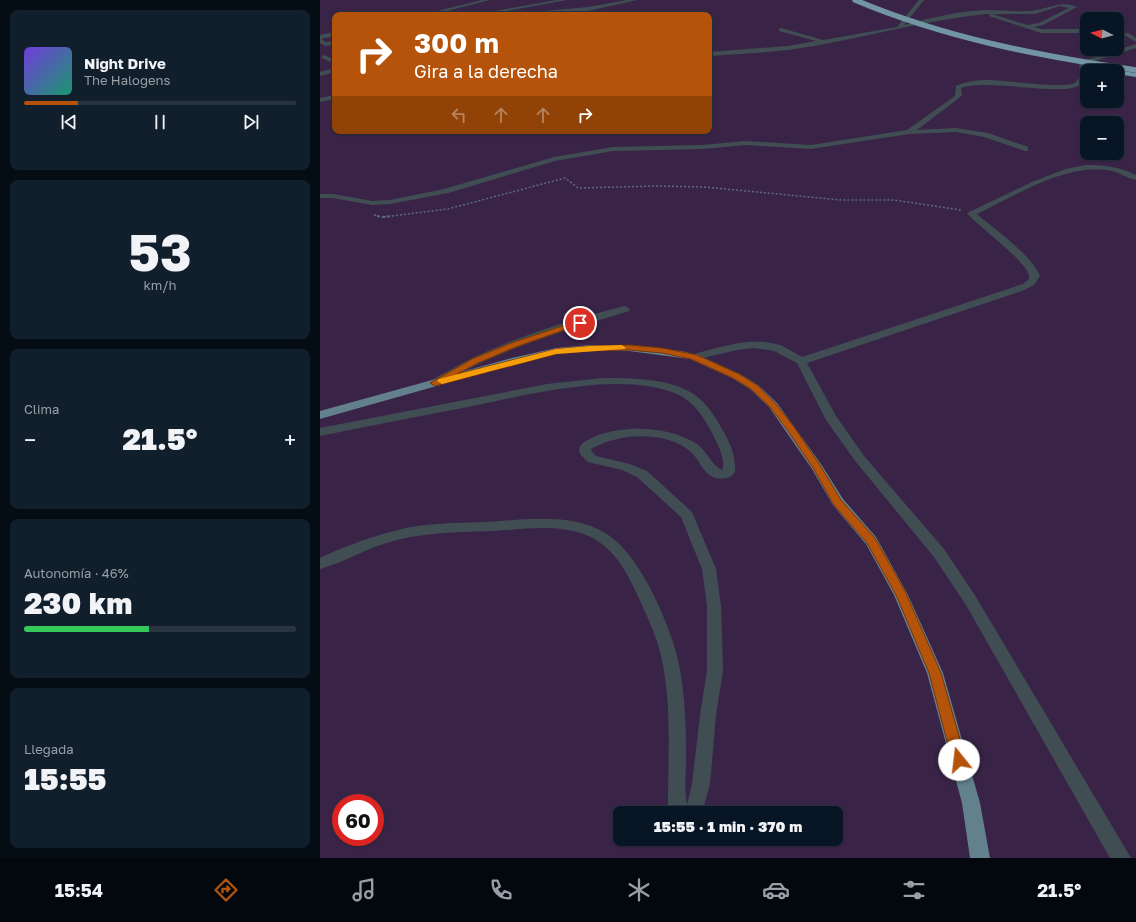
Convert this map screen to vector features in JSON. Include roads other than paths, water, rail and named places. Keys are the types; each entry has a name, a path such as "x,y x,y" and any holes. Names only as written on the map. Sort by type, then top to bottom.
{"highway":[{"path":"855,0 907,20 976,40 1052,56 1136,70"},
{"path":"847,2 897,22 940,36 1009,52 1080,66"},
{"path":"1124,73 1136,75"}],"main road":[{"path":"320,415 556,351 590,348 629,348 662,351 694,357 736,376 754,387 773,405 817,467 838,502 871,540 901,594 935,673 971,803 980,858"}],"street":[{"path":"437,12 488,0"},
{"path":"494,12 565,0"},
{"path":"556,12 588,9 635,0"},
{"path":"899,28 922,0"},
{"path":"712,54 788,48 899,28 940,18 984,12 1034,12 1059,4 1074,7 1041,24 1025,27"},
{"path":"984,12 1025,27 1041,31 1080,31"},
{"path":"781,30 826,42"},
{"path":"1124,34 1136,40"},
{"path":"332,35 320,38 325,44 332,43"},
{"path":"909,132 957,98 958,86 960,85 986,82 1038,86 1071,86 1078,84 1083,76 1082,63 1136,46"},
{"path":"324,57 332,61"},
{"path":"320,74 332,71"},
{"path":"320,100 332,98"},
{"path":"320,196 332,196 372,203 396,201 445,192 554,159 613,149 703,147 745,142 811,147 909,132 944,130 963,131 985,135 1025,149"},
{"path":"801,361 1018,289 1031,283 1035,277 1034,271 970,213 1037,183 1080,169 1107,167 1136,178"},
{"path":"435,383 475,361 513,345 626,309"},
{"path":"694,357 737,346 755,345 776,348 801,361 830,417 860,459 938,554 971,601 1121,858"},
{"path":"320,432 529,391 572,385 627,381 650,383 679,391 697,401 710,419 724,443 730,466 729,472 724,475 720,475 714,471 702,454 666,435 641,432 614,436 593,442 585,448 586,454 592,459 642,474 687,515 710,569 714,606 715,671 708,715 701,784 696,806"},
{"path":"320,564 352,549 377,540 418,530 534,524 563,525 588,530 608,540 624,559 638,580 664,640 674,688 677,717 678,806"}]}
